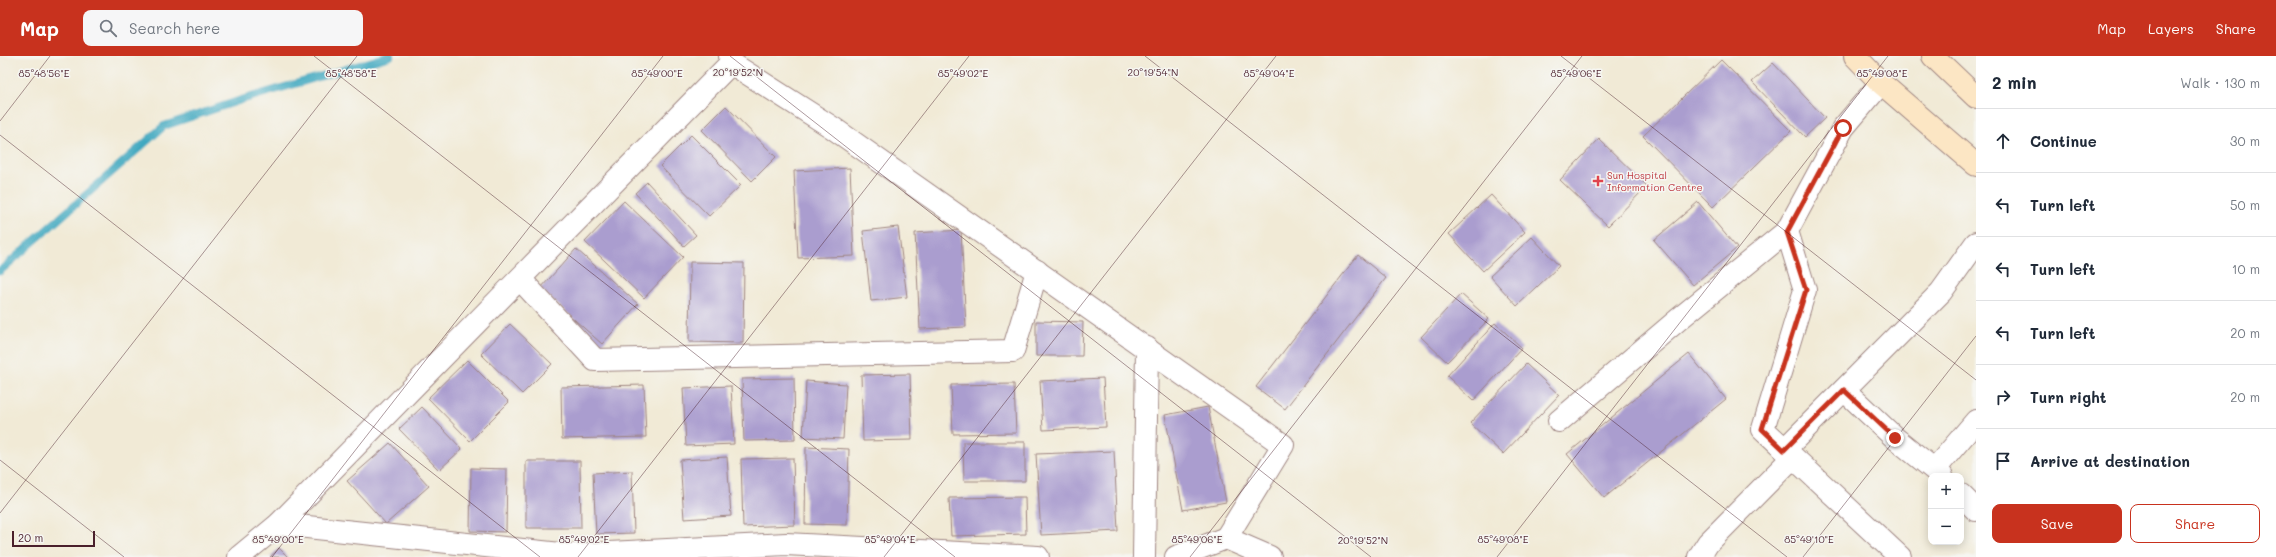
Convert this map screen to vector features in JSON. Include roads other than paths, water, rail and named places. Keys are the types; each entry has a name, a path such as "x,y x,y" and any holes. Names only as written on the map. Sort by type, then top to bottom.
{"street":[{"path":"1855,56 1881,83 1976,165"},
{"path":"1933,56 1976,97"},
{"path":"239,557 279,524 520,279 730,59 833,128 1283,444 1226,538 1176,557"},
{"path":"1559,421 1679,319 1787,232 1843,128 1881,83"},
{"path":"1787,232 1806,290 1762,429 1894,555"},
{"path":"1700,557 1708,544 1844,390 1940,292 1976,243"},
{"path":"520,279 595,360 1014,351 1037,271"},
{"path":"1144,557 1147,348"},
{"path":"1844,390 1895,438 1939,473 1976,421"},
{"path":"1964,498 1976,510"},
{"path":"279,524 570,555 786,544 1038,557"},
{"path":"1226,538 1270,557"}],"waterway":[{"path":"0,271 164,126 241,100 390,56"}],"place":[{"name":"Sun Hospital Information Centre","path":"1598,181"}]}
